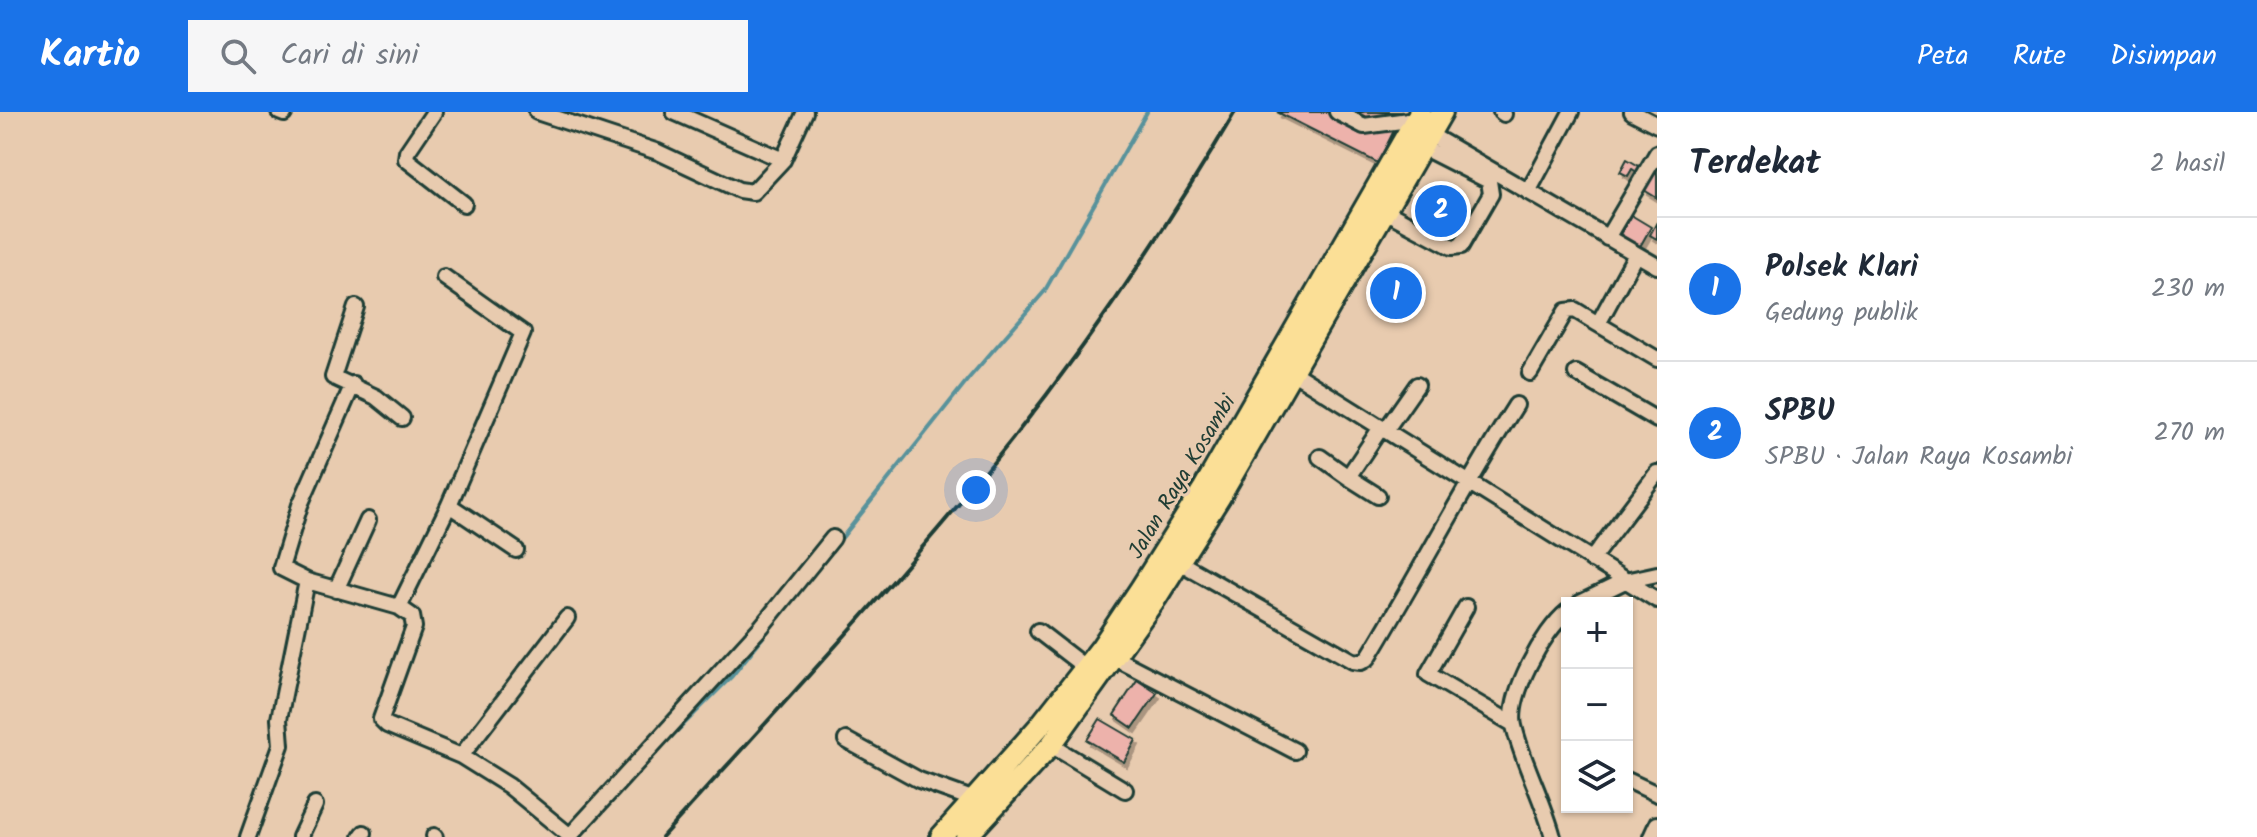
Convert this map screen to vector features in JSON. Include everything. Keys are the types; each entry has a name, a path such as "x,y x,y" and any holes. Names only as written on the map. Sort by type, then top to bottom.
{"highway":[{"name":"Jalan Raya Kosambi","path":"966,837 1051,745 1115,658 1179,562 1292,372 1419,130 1442,112"},
{"name":"Jalan Raya Kosambi","path":"941,837 1086,668 1141,588 1378,208"}],"street":[{"path":"434,112 407,152 406,159 464,204"},
{"path":"537,112 658,152 744,192 757,191 783,160 805,112"},
{"path":"674,112 783,160"},
{"path":"1337,112 1364,126 1419,130 1657,266"},
{"path":"1364,126 1372,112"},
{"path":"1528,192 1571,112"},
{"path":"1632,112 1657,125"},
{"path":"1378,208 1457,248 1491,194 1489,181 1419,130"},
{"path":"1607,238 1657,153"},
{"path":"1598,324 1636,254"},
{"path":"399,607 449,505 523,333 444,277"},
{"path":"356,307 333,374 402,418"},
{"path":"1530,373 1566,311 1575,310 1657,359"},
{"path":"1292,372 1657,600"},
{"path":"1576,373 1657,420"},
{"path":"353,384 300,505 280,563 283,572 399,607 412,616 414,627 381,719 387,725 461,756 509,786 570,837 762,626 833,538"},
{"path":"1348,477 1417,385"},
{"path":"1179,562 1361,662 1368,658 1422,569 1466,482 1516,405"},
{"path":"1320,457 1378,496"},
{"path":"1591,560 1657,473"},
{"path":"449,505 516,550"},
{"path":"336,590 368,520"},
{"path":"1592,597 1625,581 1657,574"},
{"path":"248,837 282,741 279,719 307,581"},
{"path":"1466,607 1428,674 1513,724"},
{"path":"461,756 567,618"},
{"path":"1553,837 1513,724 1518,694 1534,656 1551,627 1561,618"},
{"path":"1038,631 1086,668"},
{"path":"1115,658 1295,751"},
{"path":"846,740 919,780 975,800"},
{"path":"1051,745 1125,790"},
{"path":"1633,783 1657,794"},
{"path":"300,837 315,805"},
{"path":"1651,837 1657,824"}],"building":[{"path":"1277,112 1403,112 1378,163"},
{"path":"1627,159 1644,169 1640,174 1632,169 1628,176 1620,172"},
{"path":"1657,169 1657,198 1644,190"},
{"path":"1631,215 1651,227 1638,250 1618,238"},
{"path":"1657,222 1657,239 1650,235"},
{"path":"1137,680 1157,693 1133,728 1114,715"},
{"path":"1100,719 1136,740 1124,762 1087,740"}],"waterway":[{"path":"659,749 732,676 969,378 1044,292 1147,112"}],"railway":[{"path":"662,837 883,593 1010,442 1128,281 1235,112"}],"place":[{"name":"SPBU","path":"1441,211"},
{"name":"Polsek Klari","path":"1396,293"}]}
